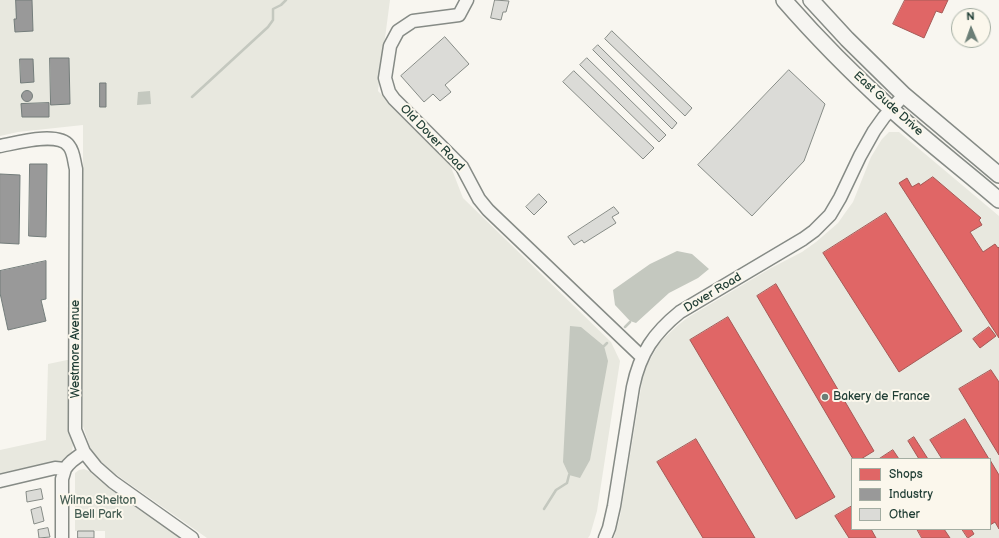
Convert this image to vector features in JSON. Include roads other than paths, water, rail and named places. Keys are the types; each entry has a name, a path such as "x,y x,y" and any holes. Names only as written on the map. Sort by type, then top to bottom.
{"main road":[{"name":"East Gude Drive","path":"784,0 821,41 891,109 999,200"},
{"name":"East Gude Drive","path":"811,0 847,39 904,95 999,175"}],"street":[{"name":"Old Dover Road","path":"467,0 459,15 413,21 398,31 390,46 385,78 389,92 394,99 462,167 479,199 488,210 642,357"},
{"name":"Dover Road","path":"605,538 614,506 635,377 642,357 648,347 657,334 680,312 814,231 836,206 874,131 904,95"},
{"name":"Westmore Avenue","path":"0,146 27,140 54,138 68,144 72,150 76,169 75,430 84,452 91,463 106,477 192,538"},
{"path":"62,538 62,479 65,469 72,461 84,452"},
{"path":"0,481 55,468 65,469"}],"waterway":[{"path":"192,97 268,27 273,20 273,9 281,5 286,0"},
{"path":"625,327 630,322"},
{"path":"604,346 607,343"},
{"path":"544,509 556,490 567,483 569,475"}],"place":[{"name":"Bakery de France","path":"825,397"}],"park label":[{"name":"Wilma Shelton Bell Park","path":"98,508"}]}
